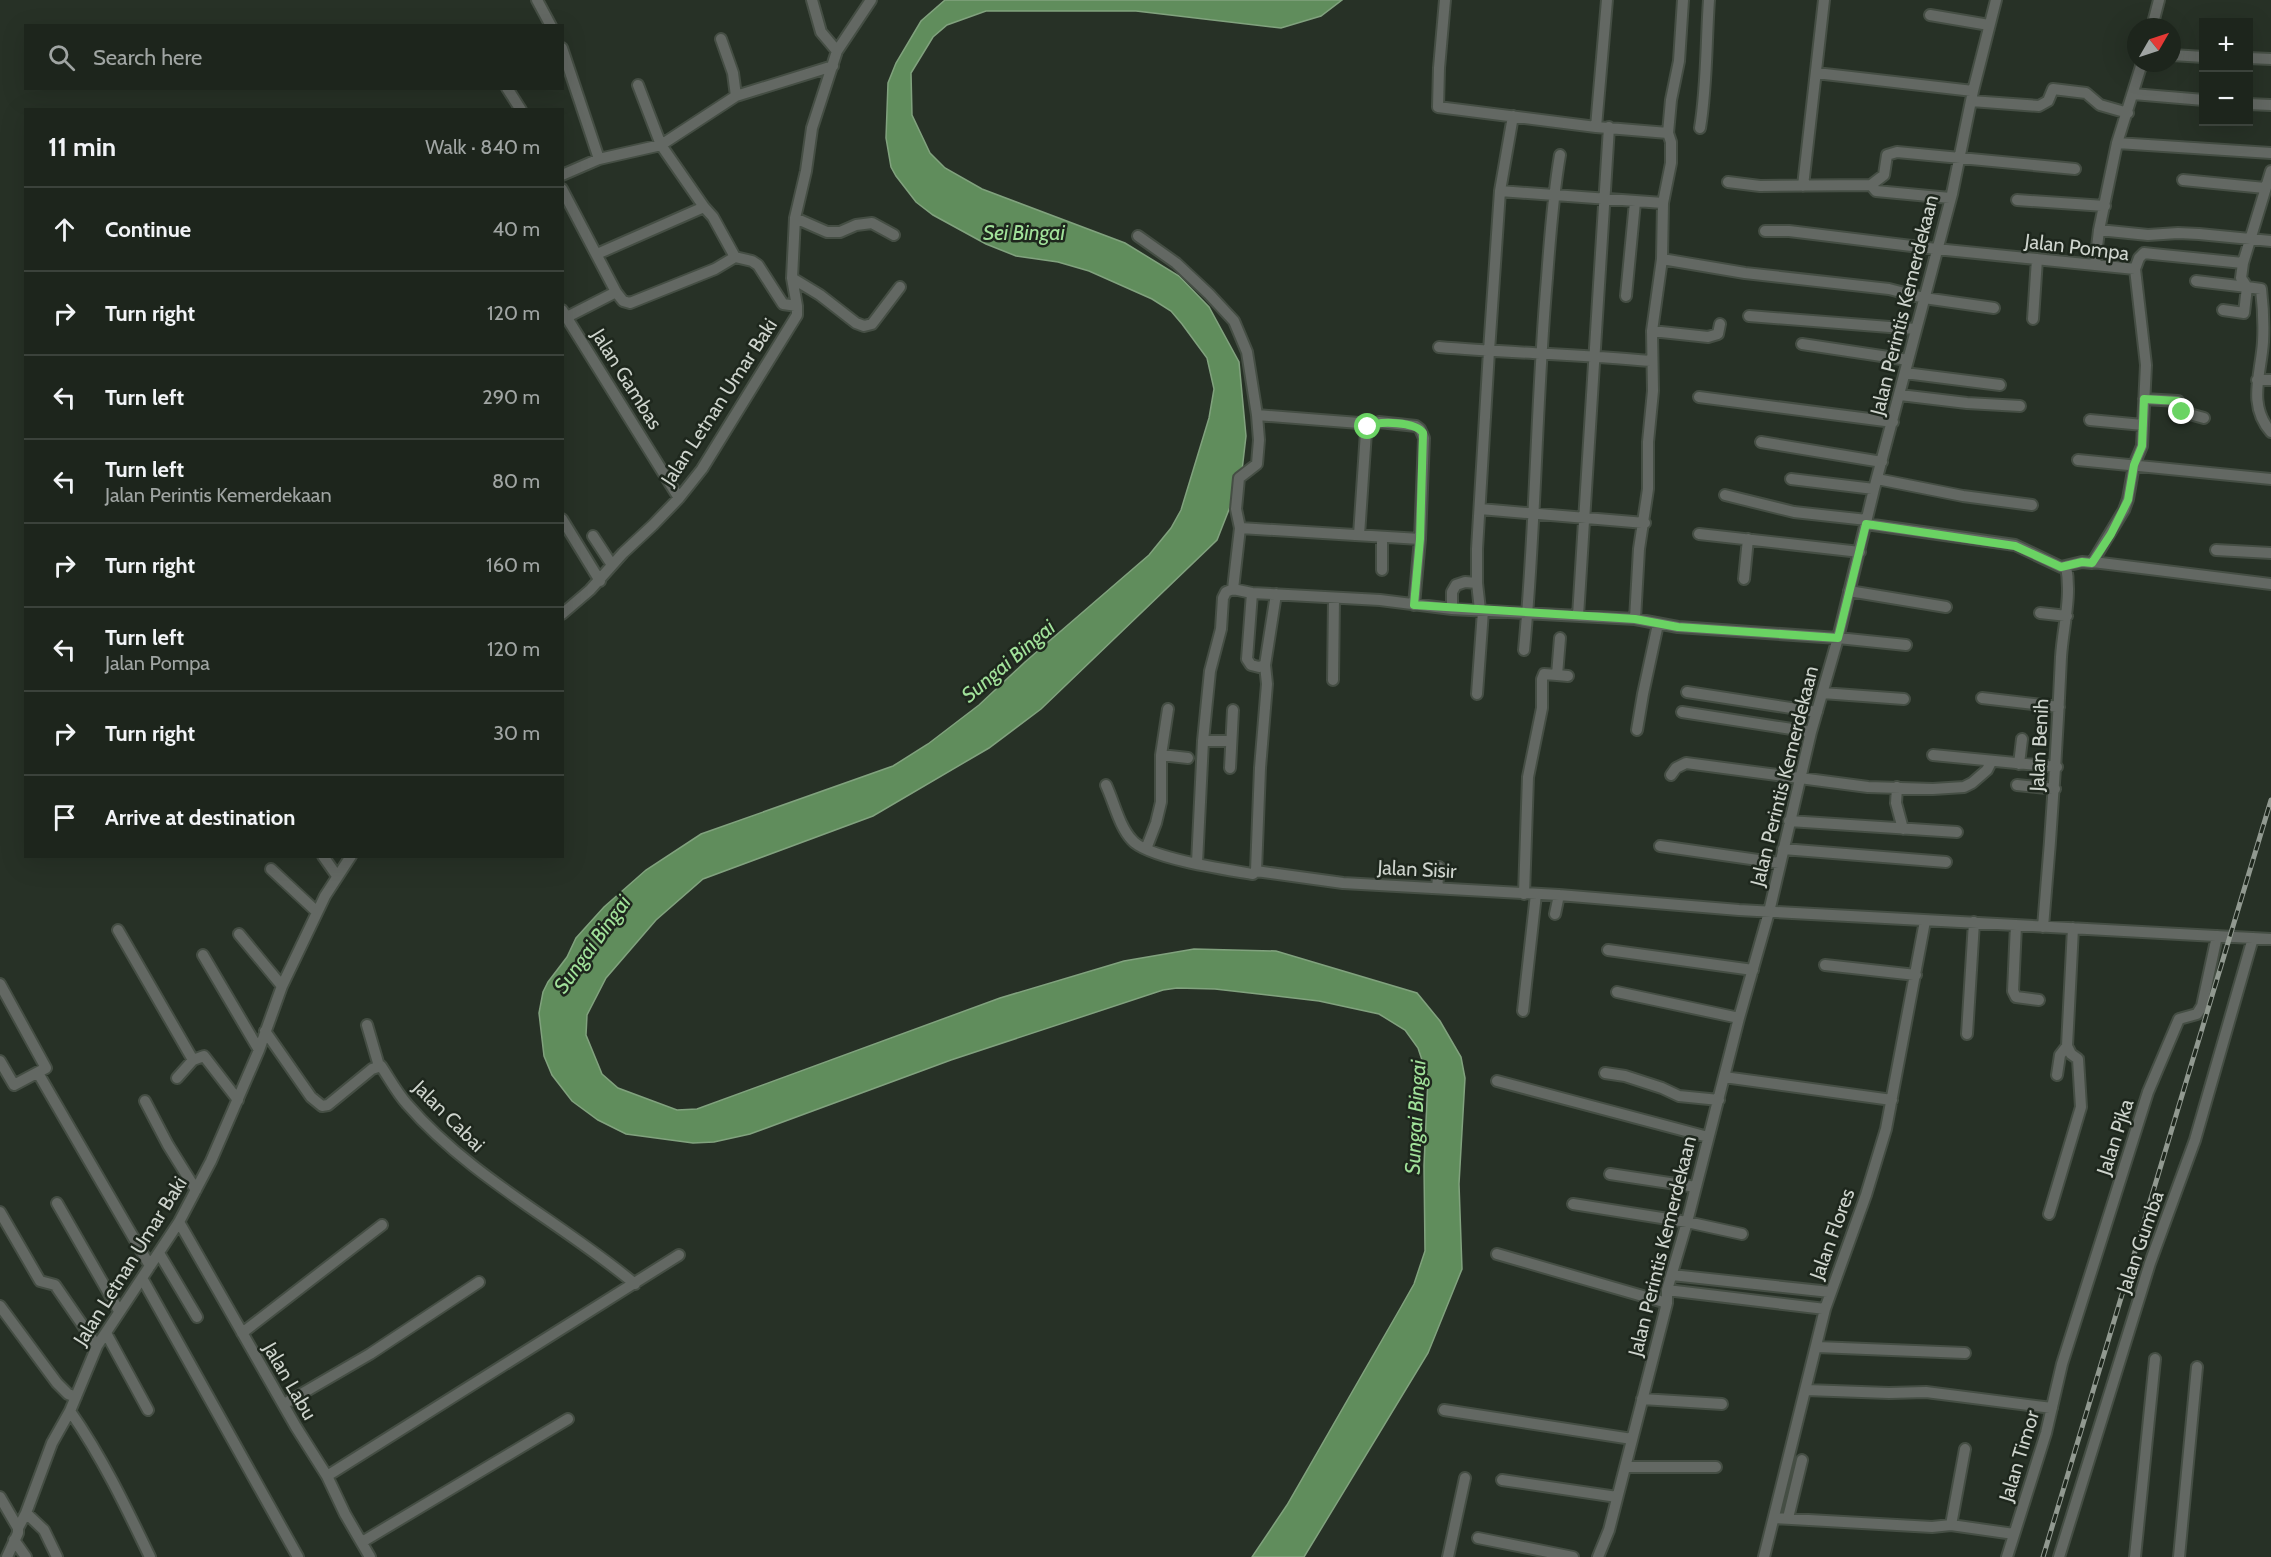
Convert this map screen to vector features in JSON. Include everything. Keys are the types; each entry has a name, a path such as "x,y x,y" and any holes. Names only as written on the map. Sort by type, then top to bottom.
{"street":[{"path":"537,0 549,24"},
{"path":"812,0 822,32 837,51"},
{"name":"Jalan Letnan Umar Baki","path":"564,611 600,580 679,498 702,469 797,315 798,306 792,278 795,218 806,171 812,128 837,51 872,0"},
{"path":"1445,0 1438,107 1478,110 1596,127 1668,133"},
{"path":"1596,127 1607,0"},
{"path":"1635,619 1640,549 1645,523 1653,391 1652,331 1662,259 1664,203 1671,163 1671,142 1668,133 1678,61 1683,0"},
{"path":"1700,128 1704,103 1709,0"},
{"path":"1803,186 1824,0"},
{"name":"Jalan Perintis Kemerdekaan","path":"1598,1557 1609,1530 1667,1302 1667,1290 1769,912 1811,732 1838,638 1950,198 1996,0"},
{"path":"2154,18 2159,0"},
{"path":"1930,15 1989,25"},
{"path":"721,39 733,73 736,96"},
{"path":"564,54 599,159"},
{"path":"2181,56 2199,57"},
{"path":"2253,58 2271,59"},
{"path":"564,174 599,159 661,145 736,96 833,66"},
{"path":"2095,265 2099,230 2117,143 2139,72"},
{"path":"1816,73 2039,106 2048,101 2053,89 2063,89 2086,93 2100,105 2128,113"},
{"path":"638,85 661,145 713,217 735,257"},
{"path":"508,90 520,108"},
{"path":"2133,94 2199,100"},
{"path":"2253,104 2271,105"},
{"path":"1477,694 1482,611 1477,583 1489,351 1500,191 1513,116"},
{"path":"1578,616 1609,127"},
{"path":"2117,143 2271,153"},
{"path":"1728,182 1760,186 1871,185 1884,176 1887,155 1892,152 1913,152 2075,169"},
{"path":"1524,650 1534,513 1540,353 1553,195 1560,155"},
{"path":"2223,310 2244,313 2247,287 2241,279 2243,263 2271,174"},
{"path":"2183,180 2265,188"},
{"path":"1871,185 1876,191 1950,198"},
{"path":"1500,191 1664,203"},
{"path":"564,193 616,292 623,301 630,303 716,269 735,257 752,261 758,266 783,304 798,306"},
{"path":"2018,200 2105,206"},
{"path":"1626,296 1635,202"},
{"path":"597,255 704,207"},
{"path":"795,218 827,232 840,232 856,225 872,223 894,235"},
{"path":"2099,230 2148,235 2178,232 2271,241"},
{"name":"Jalan Pompa","path":"1765,231 1789,231 1936,249 2135,269 2145,342 2142,446 2134,465 2130,492 2124,510 2093,562"},
{"path":"1138,236 1176,263 1209,294 1234,321 1247,352 1259,440 1257,464 1239,478 1236,489 1236,509 1240,528 1233,589"},
{"path":"2135,269 2139,258 2144,253 2243,263"},
{"path":"1662,259 1745,273 1889,289 1924,298 1994,308"},
{"path":"2033,319 2037,259"},
{"path":"792,278 820,295 856,323 864,326 872,324 900,287"},
{"path":"2196,281 2266,289 2267,305 2256,400 2263,423 2271,432"},
{"path":"565,314 616,292"},
{"name":"Jalan Gambas","path":"565,314 679,498"},
{"path":"1749,316 1915,329"},
{"path":"1652,331 1708,338 1718,334 1720,324"},
{"path":"1802,344 1908,360"},
{"path":"1439,346 1489,351 1596,356 1651,362"},
{"path":"1905,373 2000,385"},
{"path":"2257,380 2271,380"},
{"path":"1899,395 1967,404 2020,406"},
{"path":"1699,397 1893,422"},
{"path":"2144,399 2178,401 2182,412 2204,418"},
{"path":"1257,415 1416,426 1423,433 1420,539 1414,605"},
{"path":"2090,420 2143,425"},
{"path":"1359,535 1366,432 1372,424"},
{"path":"1761,442 1882,462"},
{"path":"2078,460 2271,479"},
{"path":"1791,478 1876,484 2032,505"},
{"path":"1725,495 1794,512 2015,546 2051,563 2066,566 2093,562 2271,584"},
{"path":"1480,509 1584,516 1645,523"},
{"path":"564,522 600,580"},
{"path":"1240,528 1420,539"},
{"path":"1699,534 1860,552"},
{"path":"593,536 612,565"},
{"path":"1382,538 1382,570"},
{"path":"1744,579 1748,539"},
{"path":"2216,550 2271,553"},
{"name":"Jalan Benih","path":"2043,927 2057,767 2061,653 2067,616 2069,583 2066,566"},
{"path":"1452,609 1452,592 1456,585 1465,582 1477,583"},
{"path":"1197,863 1203,741 1210,671 1221,629 1223,598 1226,592 1233,589 1252,593 1380,600 1452,609 1635,619 1678,627 1906,645"},
{"path":"1849,591 1946,607"},
{"path":"1252,593 1247,659 1251,665 1265,665"},
{"path":"1256,871 1260,768 1267,684 1265,665 1276,594"},
{"path":"1333,681 1334,598"},
{"path":"2040,612 2067,616"},
{"path":"1638,730 1658,624"},
{"path":"1524,894 1528,777 1542,708 1542,679 1544,674 1563,675 1560,638"},
{"path":"1687,692 1817,712"},
{"path":"1822,693 1904,699"},
{"path":"1982,698 2059,707"},
{"path":"1146,849 1161,802 1161,755 1168,709"},
{"path":"1230,768 1233,710"},
{"path":"1682,712 1811,732"},
{"path":"2019,764 2022,739"},
{"path":"1203,741 1230,741"},
{"path":"1161,755 1188,758"},
{"path":"1933,755 2057,767"},
{"path":"1671,776 1676,768 1686,763 1868,787 1964,787 1987,770 1991,762"},
{"name":"Jalan Sisir","path":"1106,785 1127,834 1134,843 1179,861 1253,874 1256,871 1343,883 1559,895 1769,912 2271,939"},
{"path":"2018,785 2055,789"},
{"path":"1897,787 1896,803 1903,830"},
{"path":"1789,821 1957,832"},
{"path":"1660,846 1779,863"},
{"path":"1783,849 1946,862"},
{"path":"324,858 337,876"},
{"name":"Jalan Letnan Umar Baki","path":"7,1557 26,1513 51,1443 70,1411 97,1346 179,1222 196,1190 223,1137 259,1050 282,986 317,912 350,858"},
{"path":"1437,888 1439,867"},
{"path":"271,869 317,912"},
{"path":"1523,1011 1536,894"},
{"path":"1555,914 1559,895"},
{"name":"Jalan Flores","path":"1764,1557 1825,1309 1866,1195 1886,1129 1925,921"},
{"path":"1967,1034 1974,922"},
{"path":"2016,926 2013,991 2016,997 2039,1000"},
{"path":"2049,1214 2081,1107 2078,1059 2071,1054 2067,1046 2073,928"},
{"path":"118,930 193,1060"},
{"path":"239,934 282,986"},
{"name":"Jalan Pjka","path":"2062,1364 2148,1092 2179,1019 2197,1014 2202,1006 2217,936"},
{"name":"Jalan Gumba","path":"2059,1557 2150,1263 2195,1140 2253,938"},
{"path":"1608,950 1753,970"},
{"path":"203,955 259,1050"},
{"path":"1825,965 1916,975"},
{"path":"0,984 46,1068 14,1085 0,1061"},
{"path":"1617,992 1739,1018"},
{"name":"Jalan Cabai","path":"367,1025 379,1065 406,1103 447,1145 494,1182 635,1284"},
{"path":"265,1031 311,1098 322,1106 328,1105 379,1065"},
{"path":"2057,1075 2060,1055 2067,1046"},
{"path":"177,1078 193,1060 200,1056 206,1057 238,1100"},
{"path":"38,1073 150,1266"},
{"path":"1605,1073 1625,1076 1679,1096 1719,1100"},
{"path":"1724,1077 1892,1100"},
{"path":"1497,1082 1708,1137"},
{"path":"145,1101 196,1190"},
{"path":"1610,1174 1696,1187"},
{"path":"57,1203 119,1311"},
{"path":"1572,1204 1687,1222 1742,1234"},
{"path":"0,1212 40,1281 55,1286 97,1346"},
{"name":"Jalan Labu","path":"179,1222 296,1428 327,1476 345,1514 370,1557"},
{"path":"242,1333 382,1225"},
{"path":"159,1253 197,1317"},
{"path":"1497,1254 1667,1302"},
{"path":"327,1476 679,1255"},
{"path":"1672,1275 1830,1292"},
{"path":"142,1278 298,1557"},
{"path":"284,1404 370,1354 479,1282"},
{"path":"1667,1290 1825,1309"},
{"path":"0,1306 57,1383 68,1394 76,1397"},
{"path":"106,1333 148,1410"},
{"path":"1817,1347 1965,1353"},
{"path":"2135,1557 2155,1359"},
{"name":"Jalan Timor","path":"2007,1557 2052,1408 2062,1364"},
{"path":"2179,1557 2197,1367"},
{"path":"1806,1390 1926,1392 2052,1408"},
{"path":"1642,1400 1722,1404"},
{"path":"1444,1410 1632,1439"},
{"path":"70,1411 118,1492 150,1557"},
{"path":"362,1542 568,1419"},
{"path":"1951,1525 1965,1449"},
{"path":"1788,1518 1802,1460"},
{"path":"1625,1467 1716,1467"},
{"path":"1448,1557 1465,1478"},
{"path":"1502,1480 1617,1497"},
{"path":"0,1497 18,1528"},
{"path":"26,1513 44,1530 57,1557"},
{"path":"1774,1518 1932,1527 1951,1525 2014,1534"},
{"path":"1478,1538 1573,1557"},
{"path":"14,1540 26,1557"}],"water":[{"name":"Sei Bingai","path":"945,0 1342,0 1321,16 1281,28 1136,11 986,11 947,25 933,37 911,73 912,115 930,153 945,168 982,189 1125,243 1179,276 1209,307 1239,362 1246,436 1241,479 1217,540 1041,709 989,748 873,816 703,879 656,920 606,978 587,1015 586,1035 602,1074 618,1088 677,1110 697,1109 1000,998 1124,961 1194,949 1276,951 1417,993 1440,1021 1461,1057 1465,1078 1459,1184 1462,1269 1428,1353 1304,1557 1252,1557 1287,1505 1401,1307 1414,1284 1425,1251 1424,1166 1428,1078 1418,1048 1405,1030 1379,1014 1319,1001 1215,989 1163,990 951,1060 750,1134 714,1142 693,1143 626,1134 598,1120 572,1101 552,1075 544,1056 539,1013 543,992 548,982 567,957 576,938 604,907 646,870 701,834 893,766 928,744 979,705 1025,662 1149,555 1171,528 1181,510 1209,418 1214,389 1207,358 1182,324 1171,311 1152,299 1089,271 1058,262 1016,256 986,244 933,215 916,202 891,167 886,138 888,83 896,63 921,21"}],"railway":[{"path":"2043,1557 2271,800"}],"route":[{"path":"1368,427 1379,422 1416,426 1423,433 1420,539 1414,605 1635,619 1678,627 1838,638 1866,524 2015,546 2061,567 2082,562 2092,563 2111,534 2128,500 2134,465 2142,446 2144,399 2178,401 2182,412"}],"water label":[{"name":"Sungai Bingai","path":"1008,661"},
{"name":"Sungai Bingai","path":"592,944"},
{"name":"Sungai Bingai","path":"1415,1117"}]}
